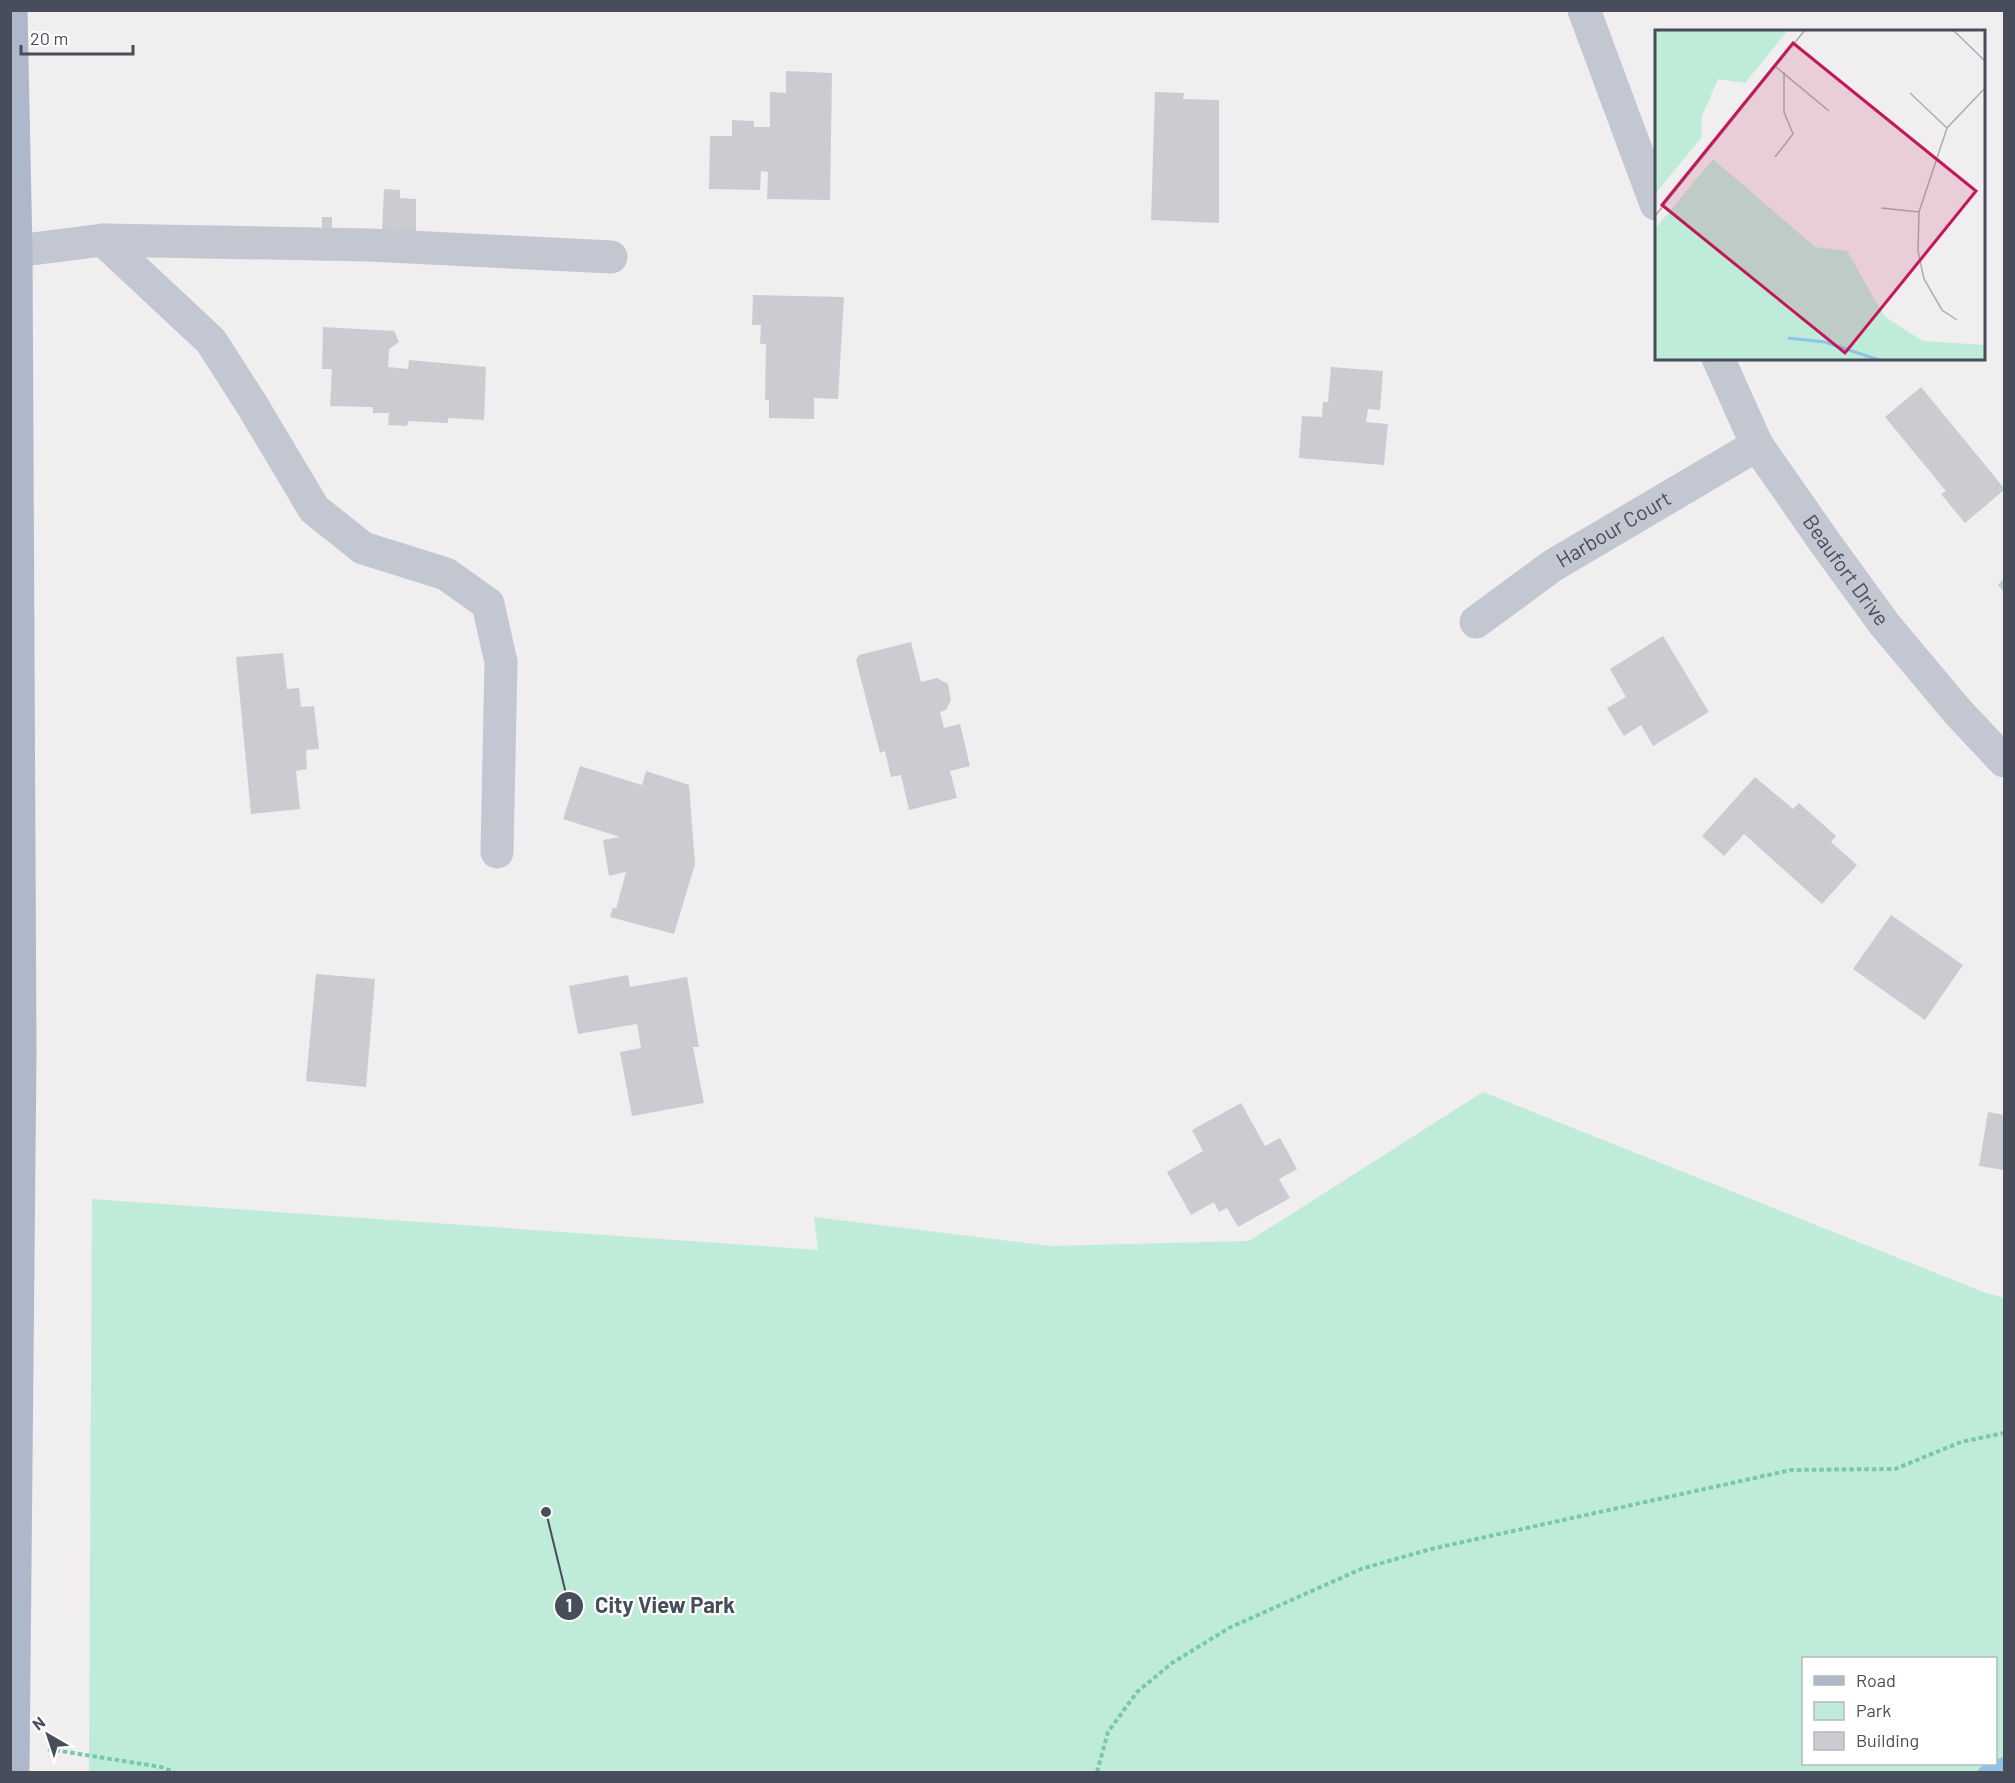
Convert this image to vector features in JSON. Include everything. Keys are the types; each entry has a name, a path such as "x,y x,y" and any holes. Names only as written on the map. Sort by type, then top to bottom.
{"main road":[{"path":"11,10 16,251 20,1064 13,1758"}],"street":[{"path":"1584,10 1655,201"},
{"path":"103,240 211,341 314,509 363,548 446,574 488,604 501,662 497,852"},
{"path":"16,251 103,240 369,245 611,257"},
{"name":"Beaufort Drive","path":"1719,360 1757,445 1885,625 1958,712 2004,761"},
{"name":"Harbour Court","path":"1476,622 1552,566 1757,445"}],"path":[{"path":"1097,1773 1108,1731 1137,1692 1172,1663 1229,1628 1361,1569 1431,1550 1791,1470 1895,1469 1961,1442 2004,1433"},
{"path":"13,1758 161,1767 174,1773"}],"green space":[{"path":"1483,1092 1983,1292 2004,1298 2004,1772 89,1772 92,1199 818,1250 814,1217 1051,1246 1249,1241"}],"building":[{"path":"786,71 832,73 830,200 767,199 768,172 761,171 760,190 709,189 710,136 732,136 732,120 754,121 754,127 770,127 770,92 786,93"},
{"path":"1155,92 1184,93 1183,99 1219,100 1219,223 1151,220"},
{"path":"384,189 400,190 400,198 416,199 416,232 382,232"},
{"path":"322,217 332,217 332,228 322,228"},
{"path":"753,295 844,297 838,399 814,398 814,419 769,418 769,400 765,400 766,344 760,344 761,325 752,325"},
{"path":"323,327 394,331 399,342 389,349 388,367 408,369 409,360 486,367 484,420 448,418 448,423 408,421 407,426 388,425 389,413 373,413 373,407 330,406 332,369 322,369"},
{"path":"1331,367 1383,371 1380,410 1368,409 1366,422 1388,424 1384,465 1299,458 1302,416 1322,417 1323,402 1328,402"},
{"path":"1921,387 2004,488 1965,523 1941,494 1946,491 1885,417"},
{"path":"2004,578 2004,592 1998,585"},
{"path":"1663,636 1709,712 1653,746 1641,725 1624,736 1607,708 1626,697 1610,669"},
{"path":"911,642 921,682 937,678 948,684 951,700 946,710 940,712 944,728 960,724 970,766 950,771 957,798 909,810 901,775 891,777 885,751 880,753 856,660 859,655"},
{"path":"283,653 287,689 299,688 301,707 314,706 319,749 306,750 307,769 296,771 300,809 251,814 236,657"},
{"path":"580,766 642,785 646,771 689,785 695,864 674,934 610,917 613,907 616,909 626,872 609,876 603,840 620,837 563,819"},
{"path":"1755,777 1793,809 1799,803 1836,836 1831,842 1857,865 1822,904 1744,834 1724,856 1702,836"},
{"path":"1891,915 1963,965 1925,1020 1853,969"},
{"path":"316,974 375,979 366,1087 306,1081"},
{"path":"628,975 630,987 687,977 699,1047 693,1047 704,1103 632,1116 620,1052 641,1048 637,1024 578,1034 569,986"},
{"path":"1241,1103 1265,1146 1280,1138 1297,1169 1279,1179 1290,1198 1238,1227 1227,1208 1219,1212 1214,1202 1191,1215 1167,1172 1203,1151 1192,1130"},
{"path":"1988,1112 2004,1115 2004,1170 1979,1166"}],"waterway":[{"path":"1984,1772 2004,1763"}],"place":[{"name":"City View Park","path":"546,1512"}]}
